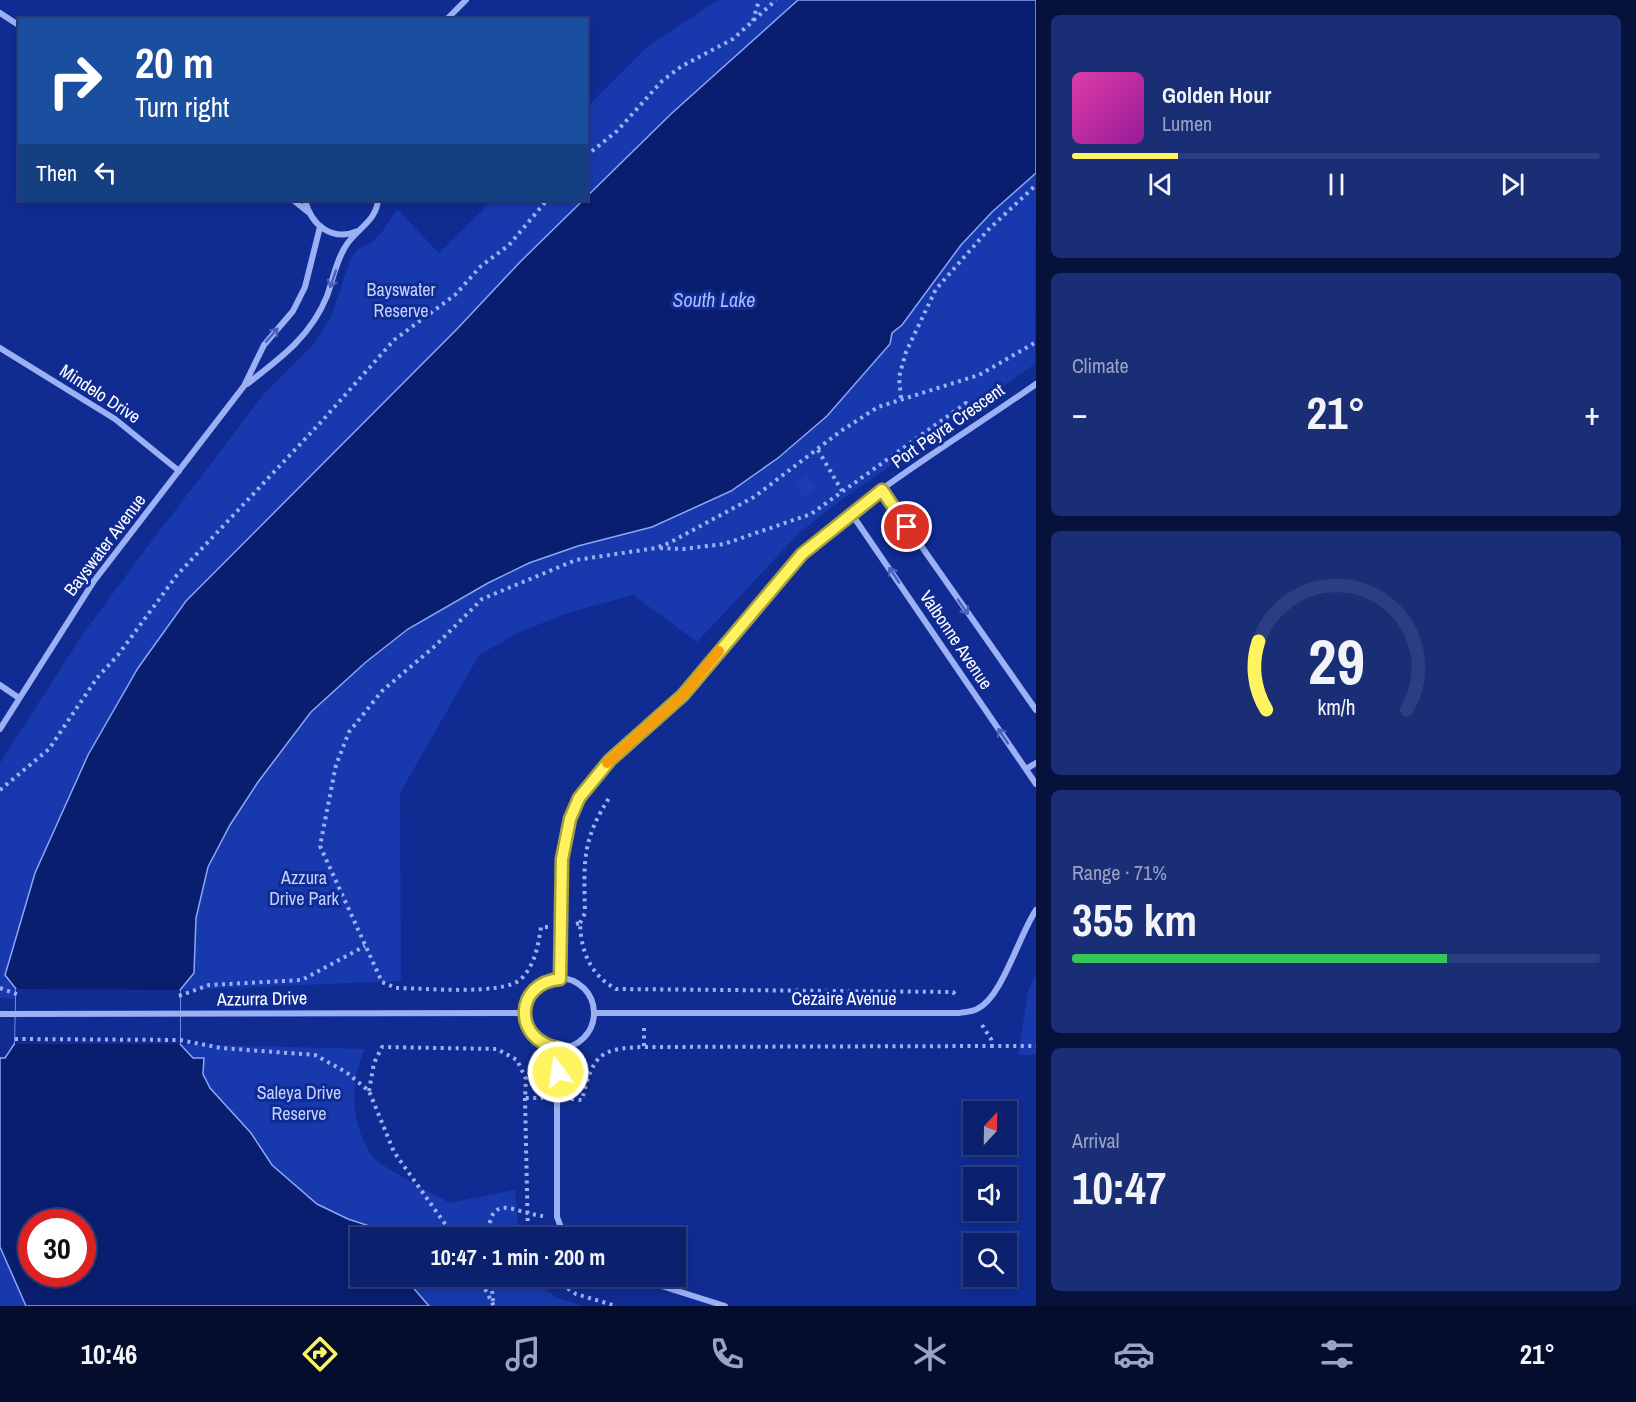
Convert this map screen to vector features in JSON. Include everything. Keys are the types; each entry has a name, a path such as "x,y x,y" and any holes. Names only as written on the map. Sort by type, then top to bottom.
{"street":[{"path":"448,18 466,0"},
{"path":"0,13 18,25"},
{"path":"294,201 309,213 320,227 340,234 361,229"},
{"path":"306,201 309,213"},
{"name":"Bayswater Avenue","path":"244,386 298,343 315,322 347,244 376,212 378,201"},
{"name":"Bayswater Avenue","path":"0,729 94,582 244,386 264,345 296,304 311,266 320,227"},
{"name":"Mindelo Drive","path":"0,348 115,419 179,471"},
{"name":"Port Peyra Crescent","path":"560,979 565,838 579,798 593,779 617,753 683,695 802,554 882,490 1036,384"},
{"name":"Valbonne Avenue","path":"882,490 1036,710"},
{"name":"Valbonne Avenue","path":"851,513 1036,784"},
{"path":"0,685 19,698"},
{"path":"1026,769 1036,763"},
{"path":"971,1011 990,999 1036,910"},
{"path":"560,979 577,983 584,989 593,1005 594,1013 589,1031 583,1039 576,1044 558,1048 534,1037 526,1022 525,1013 532,991 544,982 560,979"},
{"name":"Cezaire Avenue","path":"594,1013 959,1013 971,1011"},
{"name":"Azzurra Drive","path":"0,1014 525,1013"},
{"path":"558,1048 557,1217 560,1227"},
{"path":"665,1287 725,1306"}],"path":[{"path":"752,21 759,0"},
{"path":"588,154 617,131 662,81 682,66 733,39 776,0"},
{"path":"901,398 899,377 906,352 936,289 988,230 1036,185"},
{"path":"0,790 49,749 97,678 118,655 177,575 322,422 394,340 455,295 481,266 509,245 546,201"},
{"path":"656,548 754,497 857,420 901,398 979,375 1036,342"},
{"path":"580,924 541,927 531,967 519,980 502,988 396,988 382,982 320,846 336,765 349,732 382,691 435,646 482,599 576,560 656,548 683,549 724,544 811,514 966,403"},
{"path":"818,450 842,491"},
{"path":"611,795 595,820 587,841 585,914 580,924 588,963 604,982 616,989 953,992 971,1011 991,1039 992,1046"},
{"path":"180,996 209,986 302,980 365,946"},
{"path":"0,988 16,995"},
{"path":"644,1014 645,1047"},
{"path":"15,1039 180,1040 221,1048 315,1055 346,1072 369,1091 394,1152 447,1227"},
{"path":"525,1098 582,1100 592,1065 612,1049 1036,1046"},
{"path":"369,1091 374,1063 382,1047 497,1048 518,1060 526,1079 528,1227"},
{"path":"488,1227 488,1219 494,1210 506,1206 557,1217"},
{"path":"484,1287 494,1305"},
{"path":"492,1287 494,1305"},
{"path":"566,1287 576,1294 616,1306"}],"green space":[{"path":"718,0 798,0 588,197 588,106 647,47"},
{"name":"Azzura Drive Park","path":"1036,173 1035,364 833,506 799,533 697,642 633,595 571,612 522,631 479,655 400,793 401,981 180,990 194,973 196,918 208,867 230,825 258,782 311,712 366,662 408,629 488,583 529,563 731,491 778,458 827,416 892,333 902,325 961,245 992,212"},
{"name":"Bayswater Reserve","path":"492,201 584,201 521,261 457,329 186,601 138,668 88,755 35,873 5,975 16,989 15,999 0,998 0,763 85,631 148,546 263,395 314,344 332,315 351,258 359,248 371,243 382,232 397,209 439,253"},
{"path":"1036,975 1036,1055 1018,1055 1028,991"},
{"name":"Saleya Drive Reserve","path":"180,1044 365,1049 356,1076 354,1105 360,1133 374,1158 397,1174 450,1203 515,1190 518,1227 375,1227 348,1219 316,1204 272,1165 251,1133 210,1088 193,1058"},
{"path":"0,1247 26,1306 0,1306"},
{"path":"413,1287 543,1287 557,1298 583,1306 429,1306"}],"water":[{"name":"South Lake","path":"798,0 1036,0 1036,173 992,212 961,245 902,325 892,333 890,344 827,416 778,458 731,491 652,527 578,546 529,563 488,583 408,629 366,662 311,712 258,782 230,825 208,867 196,918 194,973 180,990 180,1044 193,1058 204,1058 203,1074 210,1088 251,1133 272,1165 317,1204 348,1219 373,1227 350,1227 350,1287 413,1287 429,1306 26,1306 0,1247 0,1058 5,1058 15,1043 16,989 5,975 35,873 88,755 138,668 186,601 457,329 521,261 582,201 588,201 588,195 672,113"}],"pier":[{"path":"16,989 180,990 180,1044 15,1044"}],"building":[{"path":"807,475 817,488 805,498 795,485"}],"slow traffic":[{"path":"607,763 668,711 719,651"}],"route":[{"path":"558,1072 558,1048 549,1047 534,1037 529,1030 525,1013 532,991 544,982 560,979 562,859 570,819 579,798 610,760 668,711 683,695 802,554 817,540 882,490 907,527"}]}
